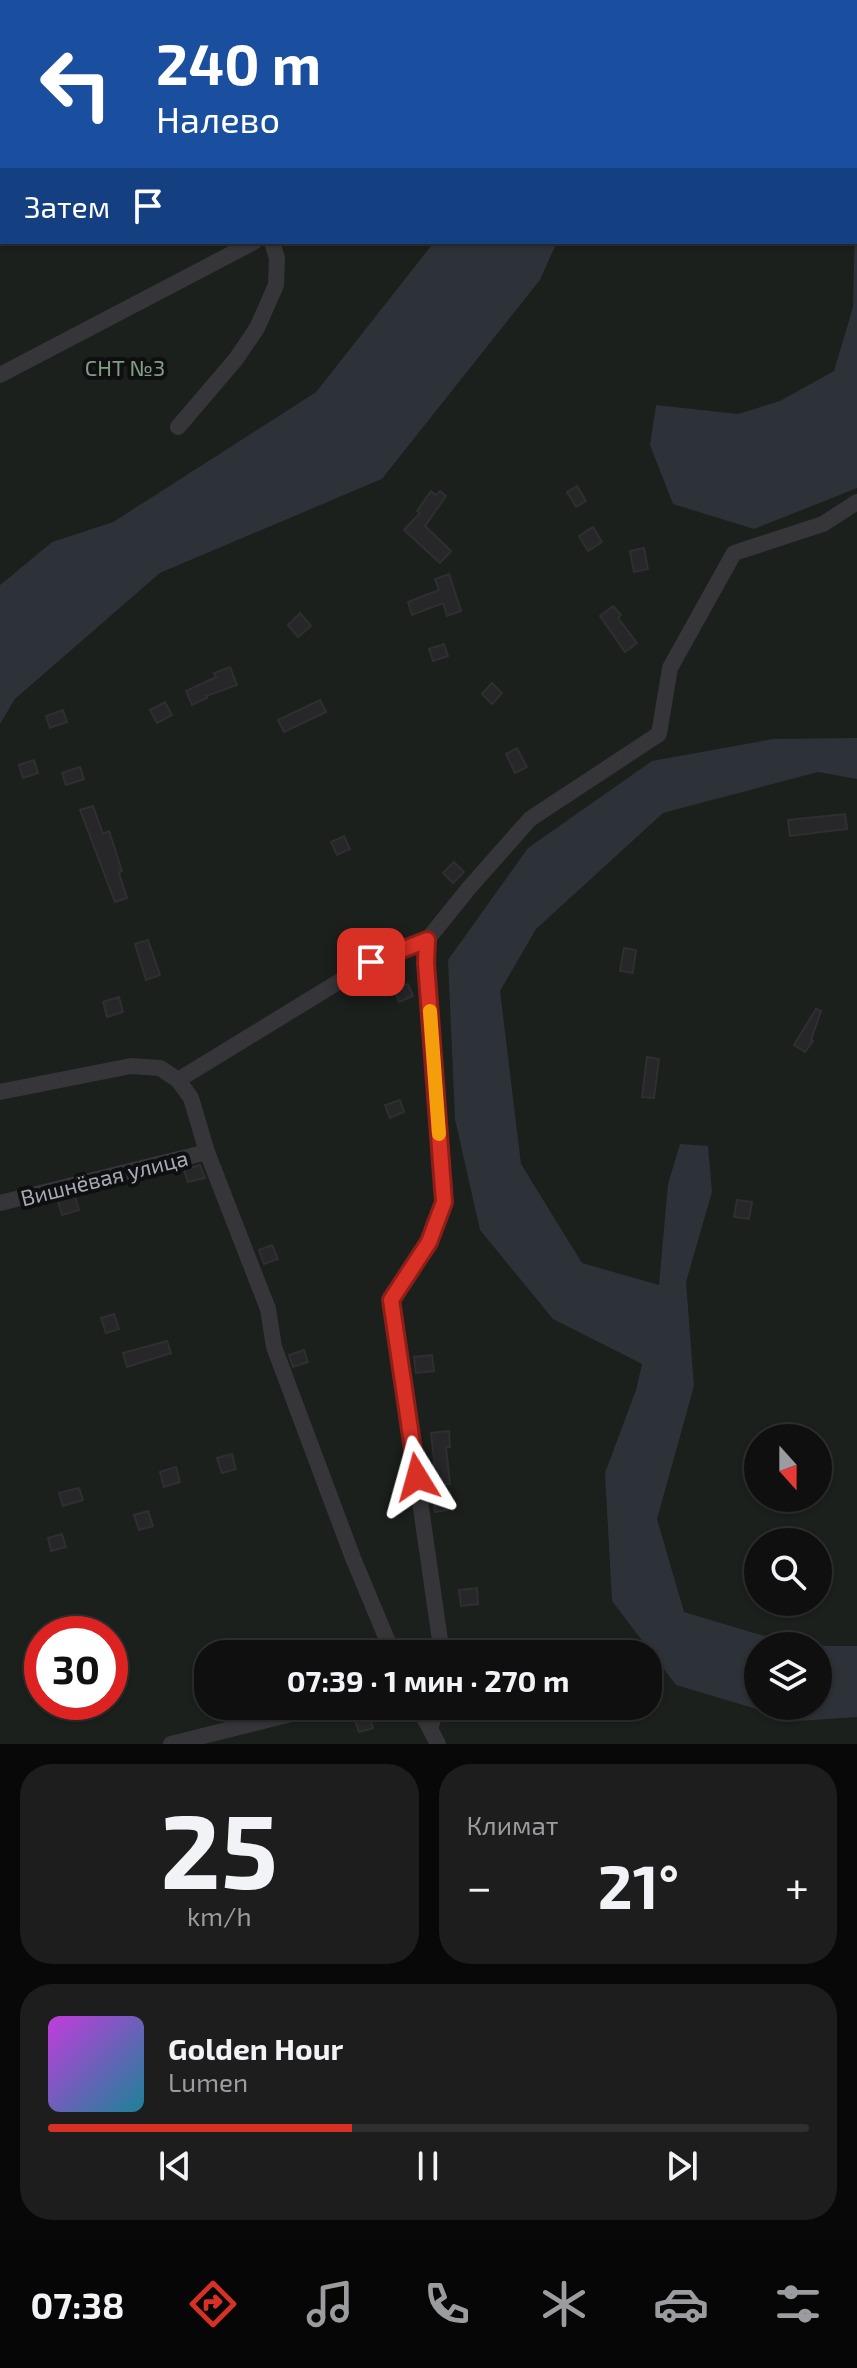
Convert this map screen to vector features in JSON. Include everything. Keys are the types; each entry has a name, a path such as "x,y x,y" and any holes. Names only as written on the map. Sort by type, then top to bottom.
{"street":[{"path":"0,375 250,244"},
{"path":"178,427 236,359 257,328 276,285 277,258 273,244"},
{"path":"178,1080 371,962 427,940 530,819 659,734 670,668 734,553 823,524 857,502"},
{"path":"427,940 426,963 444,1202 429,1242 391,1300 440,1640"},
{"path":"0,1092 131,1066 160,1068 178,1080 191,1098 207,1152 268,1309 274,1347 387,1640"},
{"name":"Вишнёвая улица","path":"0,1203 207,1152"},
{"path":"171,1744 267,1720"},
{"path":"426,1720 438,1744"},
{"path":"430,1728 433,1720"}],"green space":[{"name":"СНТ №3","path":"0,244 432,244 316,392 113,522 52,542 0,585"},
{"path":"556,244 857,244 857,1744 0,1744 0,724 15,699 160,573 382,479 540,280"}],"shaded area":[{"path":"432,244 556,244 540,280 382,479 160,573 15,699 0,724 0,585 52,542 113,522 316,392"},
{"path":"854,244 857,244 857,488 754,529 673,504 650,445 656,405 738,414 780,401 834,371 853,307"},
{"path":"857,738 857,779 818,772 663,813 536,929 500,991 521,1164 582,1263 659,1285 668,1184 680,1144 708,1146 712,1192 686,1282 694,1386 657,1519 684,1612 750,1632 744,1632 744,1705 676,1685 662,1667 662,1640 642,1640 612,1601 605,1473 636,1390 642,1364 553,1319 480,1230 455,1119 448,960 528,848 652,761 773,739"},
{"path":"832,1646 857,1646 857,1717 832,1719"}],"building":[{"path":"577,486 586,501 576,507 567,492"},
{"path":"431,491 436,495 440,491 446,496 425,526 451,551 440,563 404,530 420,513 417,511"},
{"path":"593,527 602,542 588,551 579,536"},
{"path":"644,548 648,569 634,572 630,551"},
{"path":"449,574 461,611 447,616 443,603 412,615 408,602 439,590 435,579"},
{"path":"613,606 637,643 625,652 600,616"},
{"path":"300,613 311,626 298,637 288,625"},
{"path":"444,644 448,656 433,661 429,649"},
{"path":"230,667 237,685 206,696 192,705 186,691"},
{"path":"492,683 502,693 492,704 482,694"},
{"path":"320,700 326,712 284,732 278,720"},
{"path":"165,702 172,715 157,723 150,710"},
{"path":"63,710 67,722 50,728 46,716"},
{"path":"517,748 527,767 515,773 506,754"},
{"path":"34,760 38,773 23,778 19,765"},
{"path":"80,767 84,779 66,785 62,773"},
{"path":"93,806 103,834 109,831 122,871 119,873 127,898 115,902 80,810"},
{"path":"845,814 847,829 790,836 788,820"},
{"path":"344,836 350,849 337,855 331,842"},
{"path":"454,862 464,872 453,883 443,873"},
{"path":"148,940 160,975 146,980 135,944"},
{"path":"624,948 636,950 633,973 620,971"},
{"path":"408,984 413,996 399,1002 394,989"},
{"path":"119,997 123,1012 107,1017 103,1002"},
{"path":"816,1009 821,1011 813,1041 805,1052 794,1045"},
{"path":"647,1057 659,1059 654,1098 642,1097"},
{"path":"400,1100 404,1112 390,1118 385,1105"},
{"path":"200,1165 205,1178 188,1182 184,1170"},
{"path":"75,1196 79,1210 62,1215 58,1201"},
{"path":"737,1200 752,1202 749,1219 734,1217"},
{"path":"272,1245 278,1259 264,1264 259,1250"},
{"path":"114,1314 119,1329 106,1333 101,1318"},
{"path":"167,1341 171,1353 127,1367 123,1353"},
{"path":"304,1350 308,1362 293,1367 289,1355"},
{"path":"432,1355 434,1371 416,1373 414,1357"},
{"path":"449,1431 450,1447 446,1447 450,1484 437,1486 431,1433"},
{"path":"232,1454 236,1469 222,1473 217,1458"},
{"path":"176,1467 180,1482 164,1487 160,1472"},
{"path":"79,1488 83,1500 63,1506 59,1493"},
{"path":"446,1494 448,1510 435,1512 433,1496"},
{"path":"148,1511 153,1526 139,1530 134,1515"},
{"path":"62,1534 66,1547 51,1551 48,1538"},
{"path":"477,1588 478,1604 461,1606 459,1590"},
{"path":"355,1720 370,1720 373,1728 359,1732"}],"slow traffic":[{"path":"430,1011 439,1134"}],"route":[{"path":"371,962 427,940 426,963 444,1202 429,1242 391,1300 417,1477"}]}
